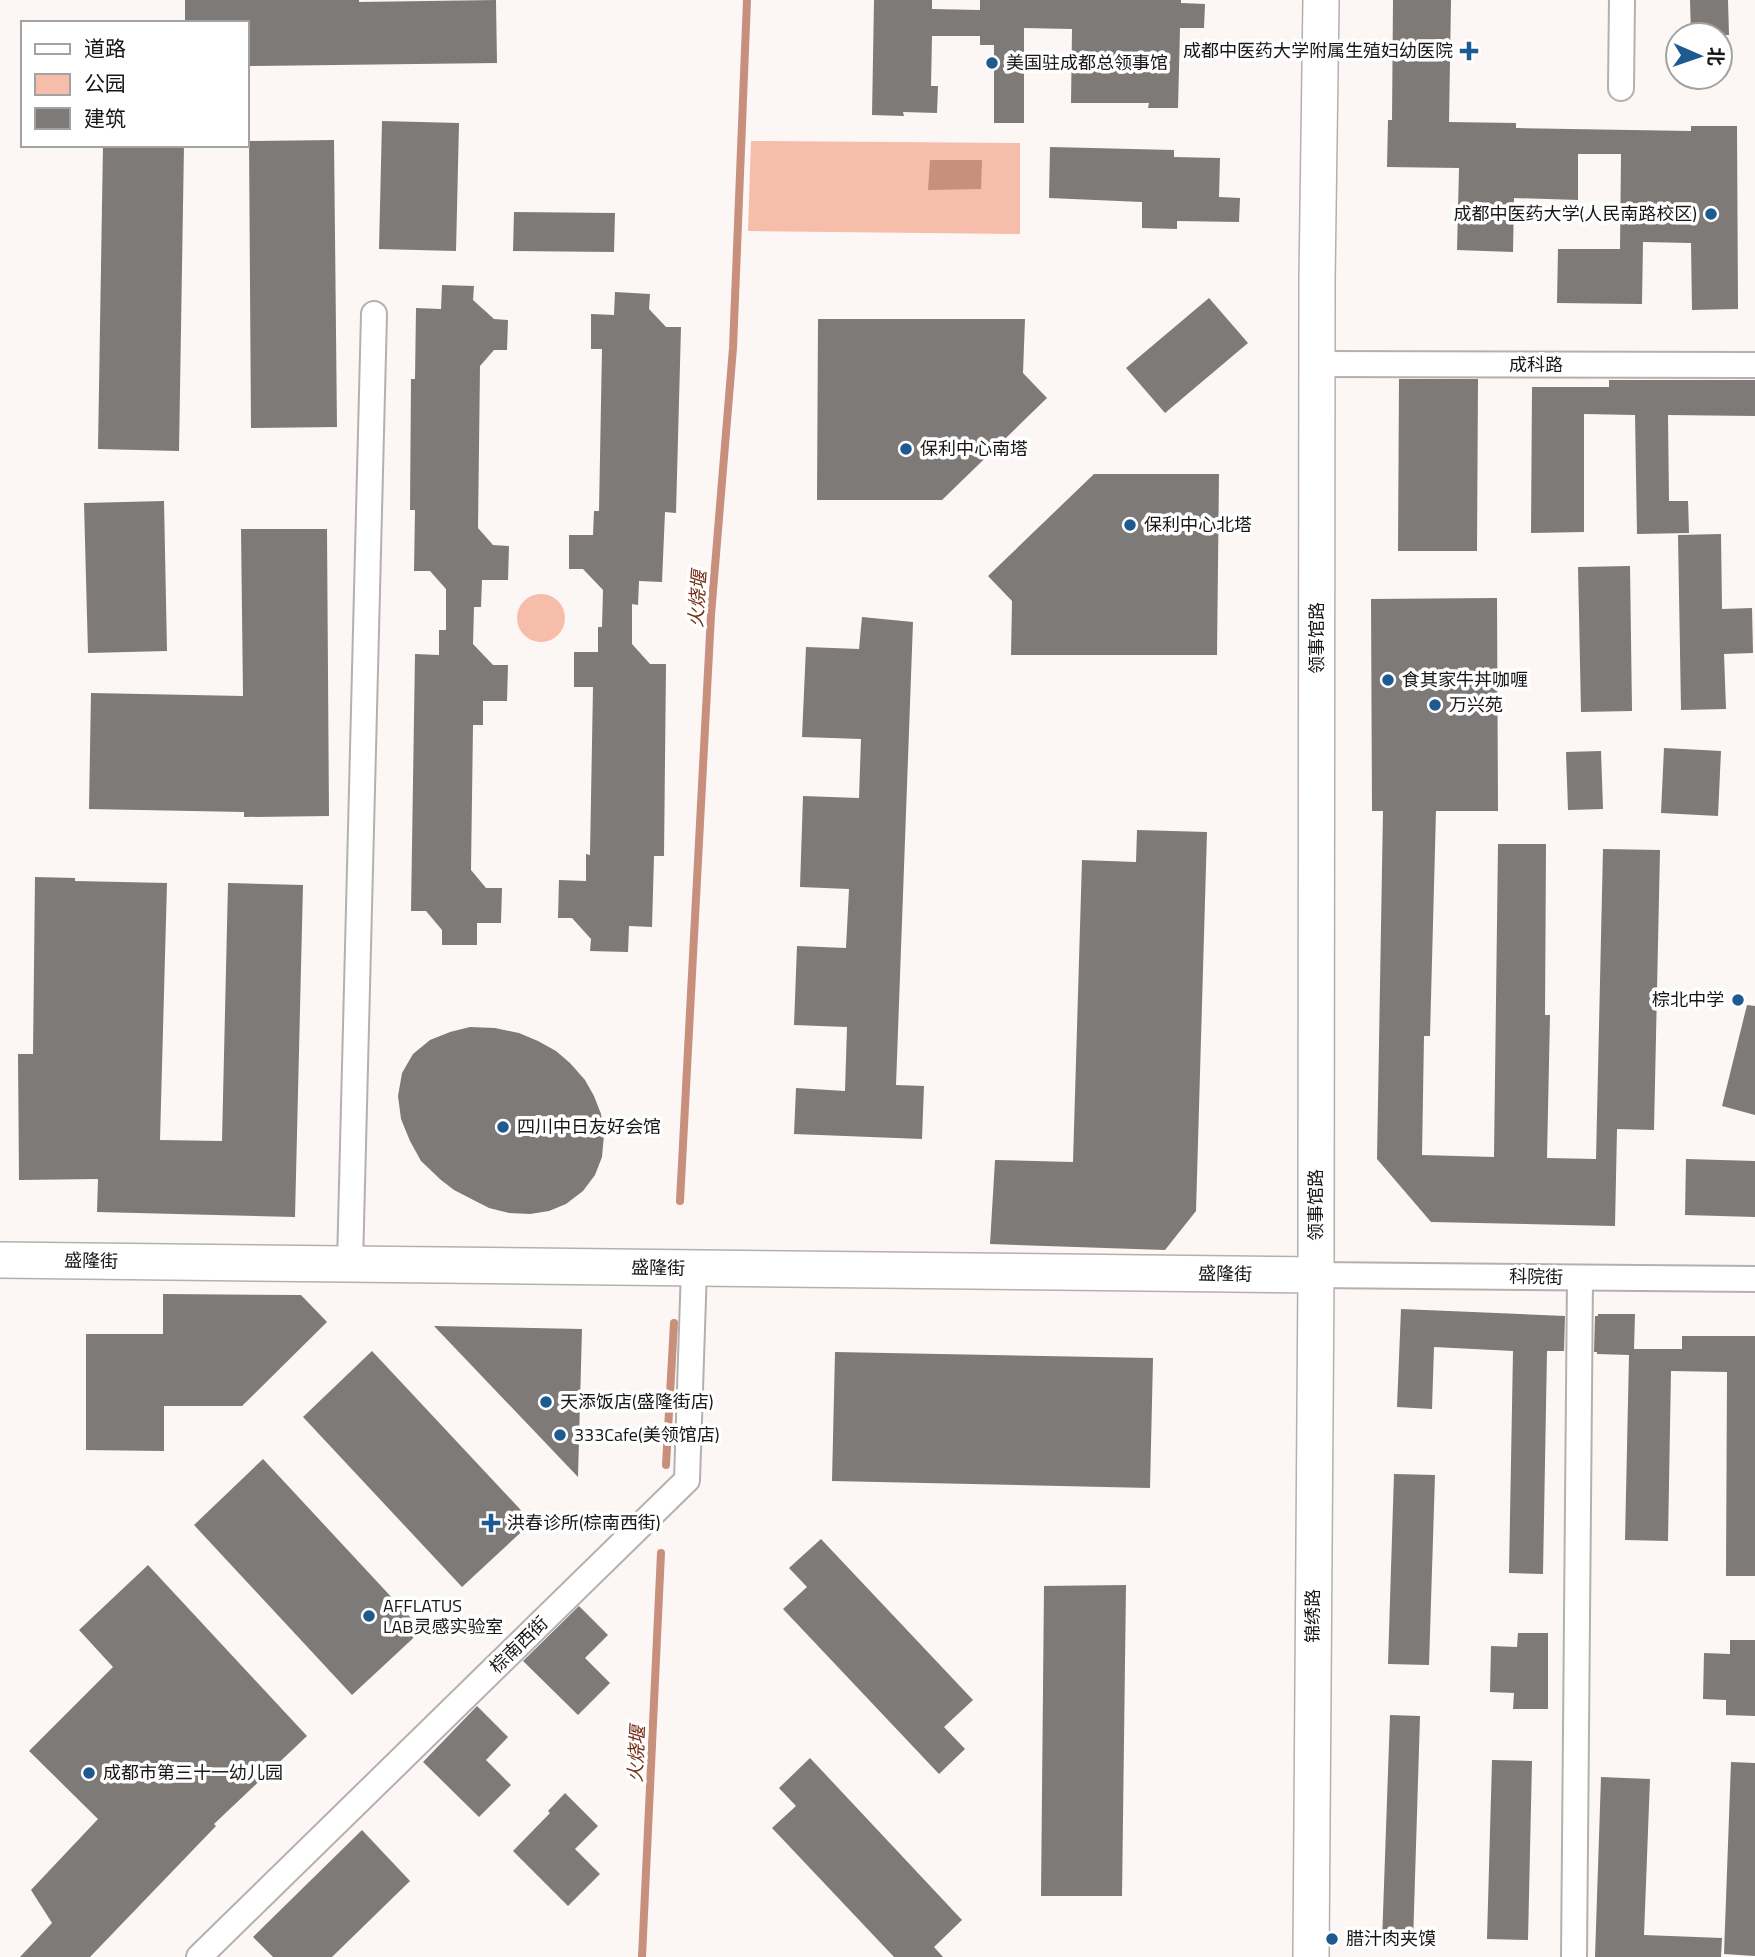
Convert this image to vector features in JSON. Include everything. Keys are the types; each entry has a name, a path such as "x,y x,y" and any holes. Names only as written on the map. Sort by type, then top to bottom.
{"main road":[{"name":"领事馆路","path":"1316,1275 1316,364 1321,0"},
{"name":"盛隆街","path":"0,1260 1316,1275"},
{"name":"锦绣路","path":"1311,1957 1316,1275"}],"street":[{"path":"1621,88 1622,0"},
{"path":"351,1264 374,314"},
{"name":"成科路","path":"1316,364 1755,365"},
{"name":"棕南西街","path":"199,1957 687,1480 694,1268"},
{"name":"科院街","path":"1316,1275 1755,1279"},
{"path":"1574,1957 1580,1278"}],"green space":[{"path":"751,141 1020,143 1020,234 748,231"},
{"path":"541,594 558,601 565,618 558,635 541,642 524,635 517,618 524,601"}],"shaded area":[{"path":"930,160 982,160 981,189 928,190"}],"building":[{"path":"185,0 496,0 497,63 248,66 248,21 185,21"},
{"path":"874,0 932,0 932,9 980,10 980,0 1181,0 1181,3 1205,4 1204,28 1180,28 1178,108 1148,108 1149,103 1071,103 1072,29 1024,28 1024,123 994,123 994,45 980,45 980,36 932,36 931,86 938,86 937,113 872,115"},
{"path":"1393,0 1451,0 1449,122 1516,123 1516,128 1691,131 1691,126 1737,126 1738,309 1692,310 1691,243 1643,242 1642,304 1557,303 1558,249 1620,249 1621,154 1578,154 1578,200 1514,198 1513,252 1457,250 1459,168 1387,167 1388,120 1392,120"},
{"path":"1690,0 1728,0 1729,21 1691,21"},
{"path":"382,121 459,123 456,251 379,249"},
{"path":"334,140 337,427 251,428 249,141"},
{"path":"103,147 184,147 179,451 98,449"},
{"path":"1050,147 1174,150 1174,157 1220,158 1219,197 1240,198 1239,222 1177,221 1177,229 1142,228 1142,202 1049,198"},
{"path":"514,212 615,213 614,252 513,251"},
{"path":"442,285 474,286 473,300 494,319 508,320 507,350 494,350 480,366 478,528 493,545 509,546 508,580 482,580 481,607 474,607 473,644 493,665 508,665 507,701 483,701 483,725 473,725 471,870 486,888 502,888 501,923 477,923 477,945 442,945 442,930 426,911 411,911 415,654 439,655 439,630 446,630 446,589 430,571 414,571 415,510 410,510 411,379 415,379 416,308 441,309"},
{"path":"615,292 650,294 649,309 666,327 681,327 676,513 665,512 662,582 639,581 638,605 632,604 632,644 650,664 666,664 664,856 654,856 652,927 629,926 628,952 590,951 591,939 572,918 558,918 559,880 586,881 586,854 590,855 593,687 574,687 574,652 598,652 603,590 583,569 569,569 569,535 593,535 594,511 599,511 602,349 591,349 591,314 614,315"},
{"path":"1209,298 1248,343 1165,413 1126,368"},
{"name":"保利中心南塔","path":"818,319 1025,319 1023,373 1047,398 942,500 817,500"},
{"path":"1399,379 1478,379 1477,551 1398,551"},
{"path":"1609,380 1755,380 1755,416 1668,415 1669,501 1688,501 1689,533 1637,534 1635,415 1584,414 1584,532 1531,533 1532,387 1609,387"},
{"name":"保利中心北塔","path":"1094,474 1219,474 1217,655 1011,655 1012,601 988,576"},
{"path":"164,501 167,651 88,653 84,503"},
{"path":"241,529 327,529 329,816 244,817 244,812 89,809 91,693 243,696"},
{"path":"1721,534 1722,609 1752,608 1753,653 1724,654 1726,709 1681,710 1678,535"},
{"path":"1630,566 1632,711 1581,712 1578,567"},
{"path":"1497,598 1498,811 1436,811 1430,1036 1424,1036 1422,1155 1494,1157 1498,844 1546,844 1545,1015 1550,1015 1547,1158 1596,1159 1603,849 1660,850 1654,1130 1617,1129 1615,1226 1431,1222 1377,1159 1383,811 1372,811 1371,599"},
{"path":"862,617 913,622 896,1085 924,1086 922,1139 794,1134 796,1088 845,1091 847,1027 794,1025 797,946 846,948 849,889 800,887 803,796 859,798 861,739 802,737 806,647 859,649"},
{"path":"1664,748 1721,751 1718,816 1661,813"},
{"path":"1601,751 1603,809 1568,810 1566,752"},
{"path":"1137,830 1207,832 1196,1211 1165,1250 990,1244 995,1160 1073,1162 1082,860 1136,862"},
{"path":"35,877 75,878 75,881 167,883 160,1140 222,1141 228,883 303,885 295,1217 97,1212 98,1179 19,1180 18,1054 33,1054"},
{"path":"1747,1005 1755,1006 1755,1115 1722,1106"},
{"name":"四川中日友好会馆","path":"470,1027 519,1033 556,1051 585,1080 594,1096 601,1114 604,1135 602,1157 595,1175 583,1191 566,1204 549,1211 530,1214 489,1208 441,1180 421,1161 410,1141 401,1119 398,1096 402,1073 413,1054 430,1040"},
{"path":"1686,1159 1755,1161 1755,1217 1685,1215"},
{"path":"163,1294 301,1295 327,1322 242,1406 164,1406 164,1451 86,1450 86,1334 163,1334"},
{"path":"1401,1309 1565,1316 1564,1351 1547,1351 1543,1574 1509,1573 1513,1351 1434,1347 1432,1409 1397,1407"},
{"path":"1635,1314 1634,1349 1682,1349 1682,1336 1755,1336 1755,1576 1726,1576 1727,1372 1671,1371 1668,1541 1625,1540 1629,1355 1594,1352 1595,1316"},
{"path":"434,1326 582,1329 578,1477"},
{"path":"372,1351 532,1522 462,1587 303,1417"},
{"path":"835,1352 1153,1358 1150,1488 832,1481"},
{"path":"263,1459 422,1630 352,1695 194,1525"},
{"path":"1394,1474 1435,1475 1429,1665 1388,1664"},
{"path":"821,1539 973,1700 944,1727 965,1749 939,1774 783,1609 807,1587 789,1568"},
{"path":"148,1565 307,1736 214,1824 216,1826 90,1957 20,1957 52,1923 31,1890 98,1819 29,1751 113,1667 79,1630"},
{"path":"1126,1585 1122,1896 1041,1896 1044,1586"},
{"path":"579,1606 608,1635 585,1658 610,1683 578,1715 523,1661"},
{"path":"1518,1633 1548,1633 1548,1709 1513,1709 1514,1693 1490,1692 1491,1646 1517,1647"},
{"path":"1730,1640 1755,1640 1755,1716 1726,1715 1726,1700 1703,1699 1704,1653 1730,1654"},
{"path":"477,1706 508,1737 486,1760 511,1785 479,1817 423,1762"},
{"path":"1390,1715 1420,1716 1413,1943 1382,1942"},
{"path":"810,1758 962,1920 934,1947 943,1957 894,1957 772,1828 796,1806 779,1788"},
{"path":"1492,1760 1532,1761 1528,1940 1487,1939"},
{"path":"1731,1762 1755,1763 1755,1956 1724,1954"},
{"path":"1601,1777 1650,1779 1644,1935 1722,1938 1721,1957 1595,1957"},
{"path":"565,1793 598,1826 575,1849 600,1874 568,1906 513,1851 550,1813 548,1811"},
{"path":"362,1830 410,1881 332,1957 273,1957 253,1937"}],"waterway":[{"name":"火烧堰","path":"680,1201 711,615 733,348 747,0"},
{"name":"火烧堰","path":"666,1465 674,1323"},
{"name":"火烧堰","path":"642,1957 661,1553"}],"place":[{"name":"成都中医药大学附属生殖妇幼医院","path":"1469,51"},
{"name":"美国驻成都总领事馆","path":"992,63"},
{"name":"成都中医药大学(人民南路校区)","path":"1711,214"},
{"name":"保利中心南塔","path":"906,449"},
{"name":"保利中心北塔","path":"1130,525"},
{"name":"食其家牛丼咖喱","path":"1388,680"},
{"name":"万兴苑","path":"1435,705"},
{"name":"棕北中学","path":"1738,1000"},
{"name":"四川中日友好会馆","path":"503,1127"},
{"name":"天添饭店(盛隆街店)","path":"546,1402"},
{"name":"333Cafe(美领馆店)","path":"560,1435"},
{"name":"洪春诊所(棕南西街)","path":"491,1523"},
{"name":"AFFLATUS LAB灵感实验室","path":"369,1616"},
{"name":"成都市第三十一幼儿园","path":"89,1773"},
{"name":"腊汁肉夹馍","path":"1332,1939"}]}
